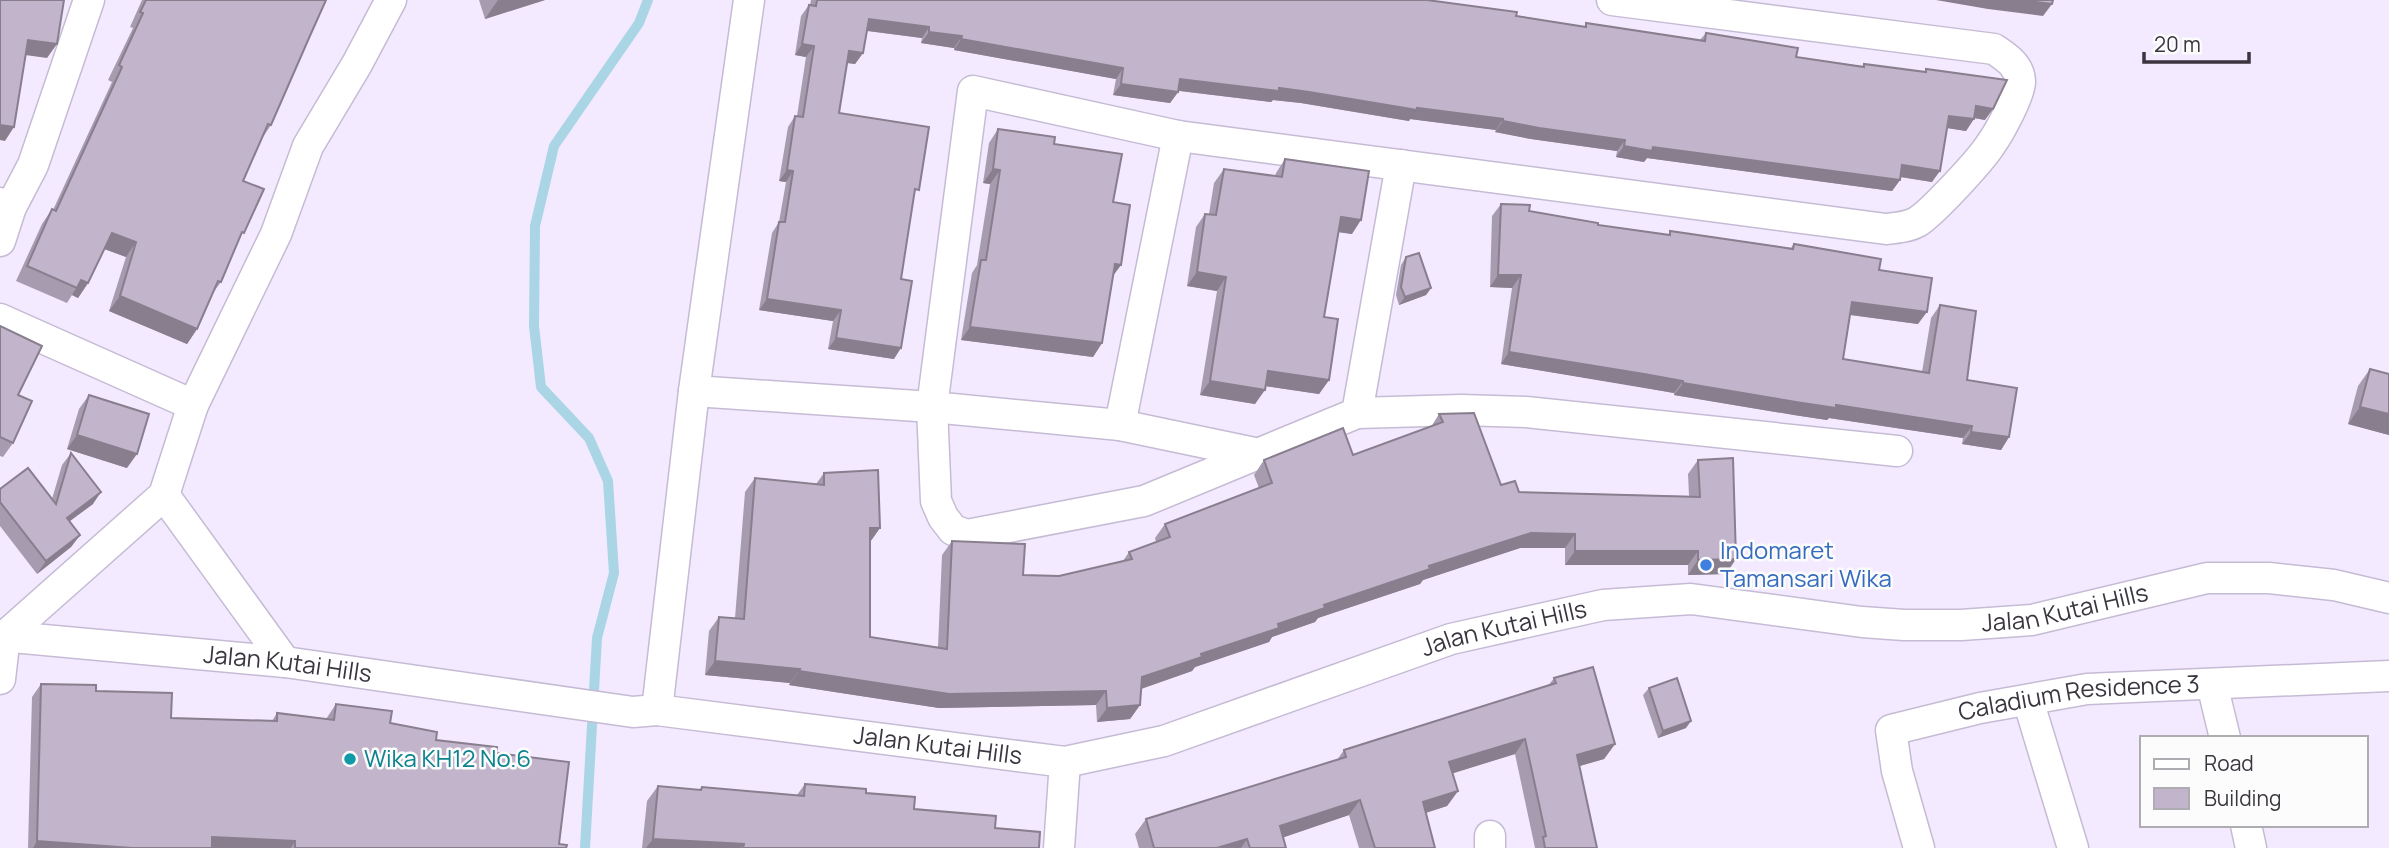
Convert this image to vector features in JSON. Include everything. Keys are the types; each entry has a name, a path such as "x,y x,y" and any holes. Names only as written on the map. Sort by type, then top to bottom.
{"street":[{"path":"0,240 5,205 33,165 89,0"},
{"path":"0,679 3,636 164,495 192,405 276,234 308,146 357,64 390,0"},
{"path":"645,711 694,391 748,0"},
{"path":"1612,0 1994,49 2011,60 2017,68 2021,84 2008,115 1990,146 1929,212 1916,223 1894,228 1178,136 973,91 932,407 936,501 943,517 953,530 967,534 1144,501 1357,413 1461,410 1527,412 1897,452"},
{"path":"1120,425 1178,136"},
{"path":"1357,413 1401,165"},
{"path":"0,319 192,405"},
{"path":"694,391 932,407 1120,425 1259,454"},
{"path":"164,495 285,662"},
{"name":"Jalan Kutai Hills","path":"3,636 285,662 574,703 1065,762 1164,741 1451,639 1603,605 1692,599 1862,622 1927,625 2032,620 2207,578 2269,578 2334,585 2389,598"},
{"name":"Caladium Residence 3","path":"1919,848 1897,771 1891,730 1980,708 2087,689 2389,676"},
{"path":"2212,684 2225,736"},
{"path":"2028,700 2073,848"},
{"path":"1059,848 1065,762"},
{"path":"2246,827 2251,848"}],"building":[{"path":"0,0 64,0 57,44 28,40 14,127 0,125"},
{"path":"146,0 326,0 271,125 268,124 243,181 264,189 197,329 120,296 136,242 112,233 88,283 81,280 77,288 27,266 52,209 56,211 122,67 119,65 143,13 140,12"},
{"path":"817,0 1427,0 1517,12 1516,16 1586,27 1586,23 1705,41 1706,33 1798,48 1796,57 1864,67 1864,64 1926,72 1926,69 2007,80 1993,109 1976,106 1974,119 1949,116 1940,171 1902,165 1900,180 1653,147 1652,151 1624,146 1625,140 1539,128 1503,119 1417,110 1279,88 1279,91 1180,79 1178,92 1121,84 1123,68 961,39 962,36 929,32 929,27 869,19 863,53 849,51 839,113 929,127 919,190 915,189 901,279 912,281 901,348 836,338 841,310 767,299 779,222 785,222 793,171 787,170 795,116 803,117 814,46 802,44 809,5 816,6"},
{"path":"2020,0 2053,0 2052,4"},
{"path":"998,129 1055,137 1054,144 1122,154 1113,202 1130,205 1121,265 1115,264 1102,343 970,327 981,260 986,260 1000,170 993,169"},
{"path":"1285,159 1369,171 1361,220 1341,217 1324,317 1338,319 1329,380 1268,371 1265,390 1210,381 1226,277 1197,272 1205,214 1216,215 1224,169 1282,177"},
{"path":"1501,204 1530,205 1529,211 1598,225 1670,235 1670,231 1793,249 1794,244 1881,259 1879,270 1932,278 1927,312 1852,302 1843,359 1929,373 1940,305 1976,311 1967,380 2017,388 2009,437 1971,432 1972,426 1836,405 1836,408 1802,403 1509,352 1521,275 1498,275"},
{"path":"1419,253 1431,288 1405,297 1401,287 1406,257"},
{"path":"0,326 42,346 18,395 32,401 13,443 0,437"},
{"path":"2370,369 2389,374 2389,414 2360,407"},
{"path":"89,395 149,414 137,454 77,435"},
{"path":"1474,413 1501,485 1515,481 1519,492 1700,497 1698,460 1733,458 1736,559 1698,560 1698,551 1575,551 1575,534 1531,533 1429,566 1430,569 1324,605 1325,608 1278,624 1279,628 1142,677 1140,705 1107,708 1106,691 949,694 799,671 800,669 715,661 719,617 744,619 755,478 824,485 824,473 878,470 880,528 870,528 870,637 947,649 952,541 1025,544 1023,575 1059,576 1132,559 1129,552 1170,537 1165,524 1272,483 1264,460 1343,428 1353,455 1443,422 1439,414"},
{"path":"71,453 101,492 67,518 80,535 46,561 0,502 0,489 28,468 56,504"},
{"path":"1593,667 1615,744 1577,755 1597,848 1545,848 1543,837 1546,836 1525,739 1449,762 1458,791 1423,802 1435,848 1375,848 1360,800 1280,826 1286,848 1250,848 1247,839 1217,848 1154,848 1146,819 1346,757 1344,750 1556,683 1554,678"},
{"path":"1677,678 1691,721 1663,731 1649,688"},
{"path":"41,684 96,685 96,691 172,693 171,718 277,721 277,713 334,720 336,704 392,711 390,723 437,732 436,740 497,747 496,753 569,762 559,844 567,845 566,848 295,848 295,841 212,837 212,848 132,848 37,841"},
{"path":"805,784 866,789 866,793 915,797 914,809 996,816 995,828 1040,832 1039,848 743,848 744,844 653,839 658,786 804,796"}],"waterway":[{"path":"585,848 597,638 614,573 608,481 589,438 541,387 534,326 535,226 554,146 639,23 648,0"}],"place":[{"name":"Indomaret Tamansari Wika","path":"1706,565"},
{"name":"Wika KH12 No.6","path":"350,759"}]}
